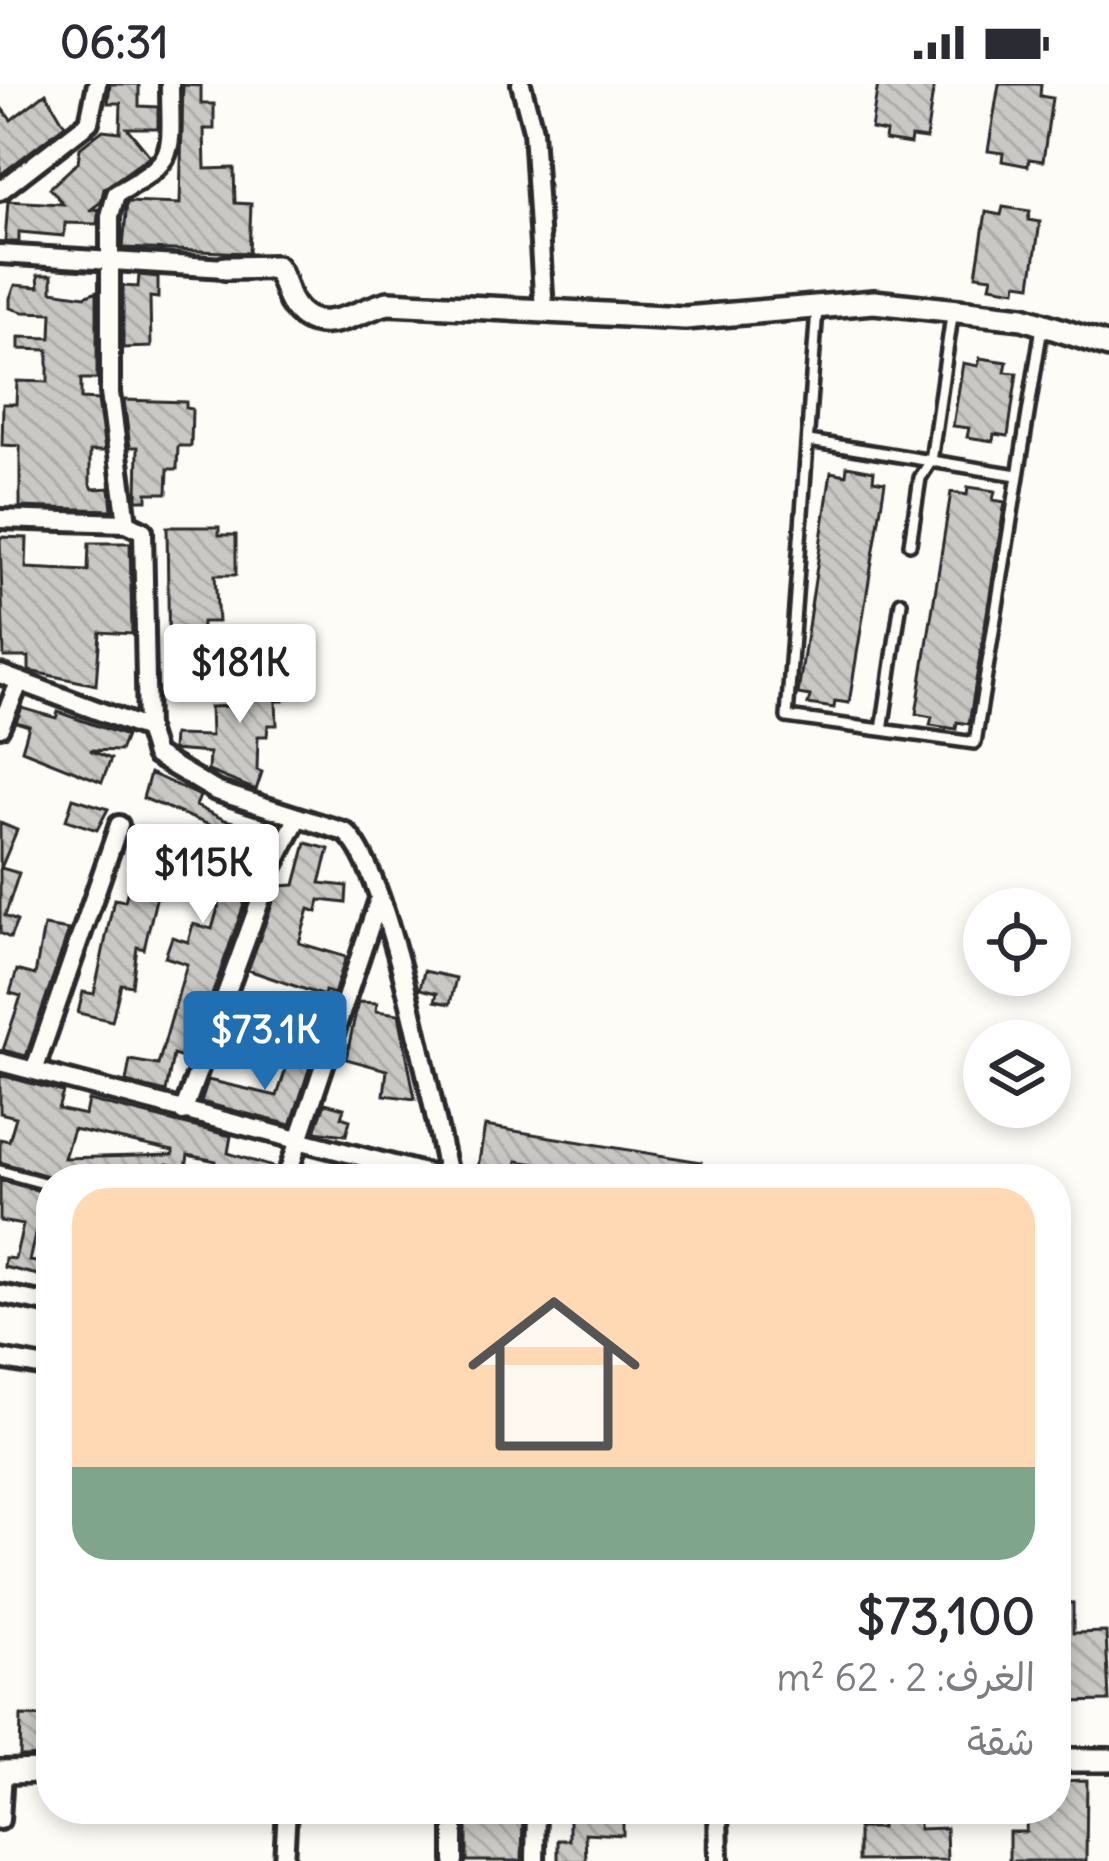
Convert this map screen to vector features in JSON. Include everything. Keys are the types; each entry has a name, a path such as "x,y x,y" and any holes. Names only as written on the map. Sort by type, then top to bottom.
{"street":[{"path":"0,191 89,122 97,84"},
{"path":"127,523 110,392 107,258 116,194 162,168 170,149 170,84"},
{"path":"521,84 533,130 544,311"},
{"path":"0,254 276,267 294,306 323,322 351,320 388,303 685,318 874,302 1044,322 1109,346"},
{"path":"0,519 127,523 143,531 147,543 147,729 155,755 216,791 344,832 357,842 380,898 444,1164"},
{"path":"0,674 147,729"},
{"path":"0,727 20,681"},
{"path":"183,1112 273,866 298,817"},
{"path":"34,1072 118,825"},
{"path":"292,1164 380,898"},
{"path":"0,1062 388,1164"},
{"path":"0,1294 36,1301"},
{"path":"0,1359 36,1366"},
{"path":"1071,1760 1109,1760"},
{"path":"0,1820 2,1772 36,1771"},
{"path":"284,1861 285,1824"},
{"path":"454,1824 454,1861"},
{"path":"536,1824 536,1861"},
{"path":"718,1824 719,1861"}],"lane":[{"path":"818,304 787,717 975,743 1044,322"},
{"path":"910,544 920,478 931,461 953,309"},
{"path":"809,441 1017,475"},
{"path":"882,730 901,602"},
{"path":"0,1172 36,1181"}],"building":[{"path":"110,84 139,84 139,106 158,107 158,128 127,128 150,156 104,189 101,202 89,211 99,209 97,224 65,223 64,236 19,232 19,242 5,242 8,201 63,204 50,188 78,162 80,148 103,130 120,132 121,103 108,103"},
{"path":"878,84 934,84 926,139 911,137 910,144 885,140 886,132 871,129"},
{"path":"999,84 1041,84 1040,96 1052,98 1043,161 1029,159 1028,166 1002,161 1003,153 988,151"},
{"path":"183,85 201,86 201,104 214,104 214,129 204,129 205,169 234,168 235,203 251,204 249,253 123,248 127,202 180,204"},
{"path":"46,93 65,125 0,175 0,106 11,120"},
{"path":"1003,207 1030,211 1028,220 1040,222 1031,285 1017,283 1016,290 990,286 992,277 976,275 986,212 1001,215"},
{"path":"38,275 52,275 52,291 85,296 97,291 97,379 81,379 81,399 98,400 105,451 90,451 90,483 93,489 110,488 112,510 20,507 20,446 2,445 3,404 16,404 17,381 48,382 48,350 19,349 19,337 51,338 52,313 10,308 10,298 15,285 39,287"},
{"path":"139,275 158,277 158,298 150,297 151,347 123,348 123,286 138,287"},
{"path":"980,358 1007,362 1005,372 1017,373 1008,436 994,434 993,441 967,437 969,428 953,426 963,363 978,366"},
{"path":"124,400 186,402 186,408 192,409 191,446 178,446 177,469 168,469 167,493 147,493 147,500 137,500 138,447 130,447"},
{"path":"847,466 874,471 873,480 885,482 849,703 835,701 834,708 808,704 810,696 798,694 831,472 846,475"},
{"path":"968,487 995,491 993,500 1005,502 969,724 957,722 956,729 930,725 932,717 916,714 951,492 967,495"},
{"path":"167,527 219,527 219,535 236,535 236,575 215,575 218,622 202,622 201,663 169,662"},
{"path":"0,537 27,538 26,568 88,571 89,543 130,543 132,634 100,632 96,685 29,671 29,657 4,657"},
{"path":"278,661 283,701 276,701 277,725 268,725 267,736 258,736 257,770 262,772 256,790 208,771 209,753 172,750 173,735 211,736 210,707 233,706 236,670"},
{"path":"22,708 56,718 58,712 126,736 120,751 90,750 111,759 102,782 22,750 29,726 16,722"},
{"path":"150,773 200,796 196,806 225,820 276,832 264,848 189,1060 173,1055 166,1092 126,1082 130,1060 158,1065 187,964 165,957 172,937 188,942 193,924 212,929 220,901 211,900 217,872 204,868 217,828 143,798"},
{"path":"73,798 108,809 97,830 66,820"},
{"path":"0,823 17,830 1,868 19,873 5,916 17,921 10,938 0,933"},
{"path":"306,843 329,849 320,883 347,886 346,903 320,900 317,912 309,909 299,943 346,957 334,994 325,991 324,996 248,970 279,886 295,885"},
{"path":"137,854 165,862 144,949 137,947 132,986 121,984 112,1021 78,1013 83,992 94,994 114,899 125,901"},
{"path":"44,926 69,930 26,1056 3,1050 21,996 10,993 17,970 35,975"},
{"path":"424,971 456,978 450,1004 435,1001 437,993 420,989"},
{"path":"358,1002 377,1003 376,1011 399,1014 415,1099 384,1095 387,1070 346,1059"},
{"path":"293,1047 314,1054 291,1125 201,1102 208,1080 277,1096"},
{"path":"0,1075 63,1092 58,1109 85,1115 88,1100 231,1136 228,1153 263,1164 216,1164 188,1155 187,1164 36,1164 36,1173 0,1162 0,1139 9,1141 16,1117 0,1113","holes":["73,1129 173,1151 173,1155 64,1158"]},
{"path":"325,1103 344,1108 341,1117 350,1120 346,1135 315,1131"},
{"path":"485,1126 701,1162 517,1161 479,1164"},
{"path":"0,1180 36,1190 36,1231 29,1261 36,1262 36,1274 4,1267 5,1258 15,1259 23,1225 0,1221"},
{"path":"1071,1603 1073,1633 1106,1632 1109,1701 1071,1702"},
{"path":"21,1716 36,1716 36,1756 20,1757"},
{"path":"1087,1780 1086,1861 1009,1861 1009,1832 1026,1832 1026,1824 1071,1824 1071,1781"},
{"path":"467,1824 523,1824 522,1861 467,1861"},
{"path":"569,1824 623,1824 623,1835 585,1833 586,1861 558,1861 558,1840 569,1840"},
{"path":"881,1824 919,1824 919,1829 946,1828 947,1860 858,1861 858,1828 881,1828"}]}
